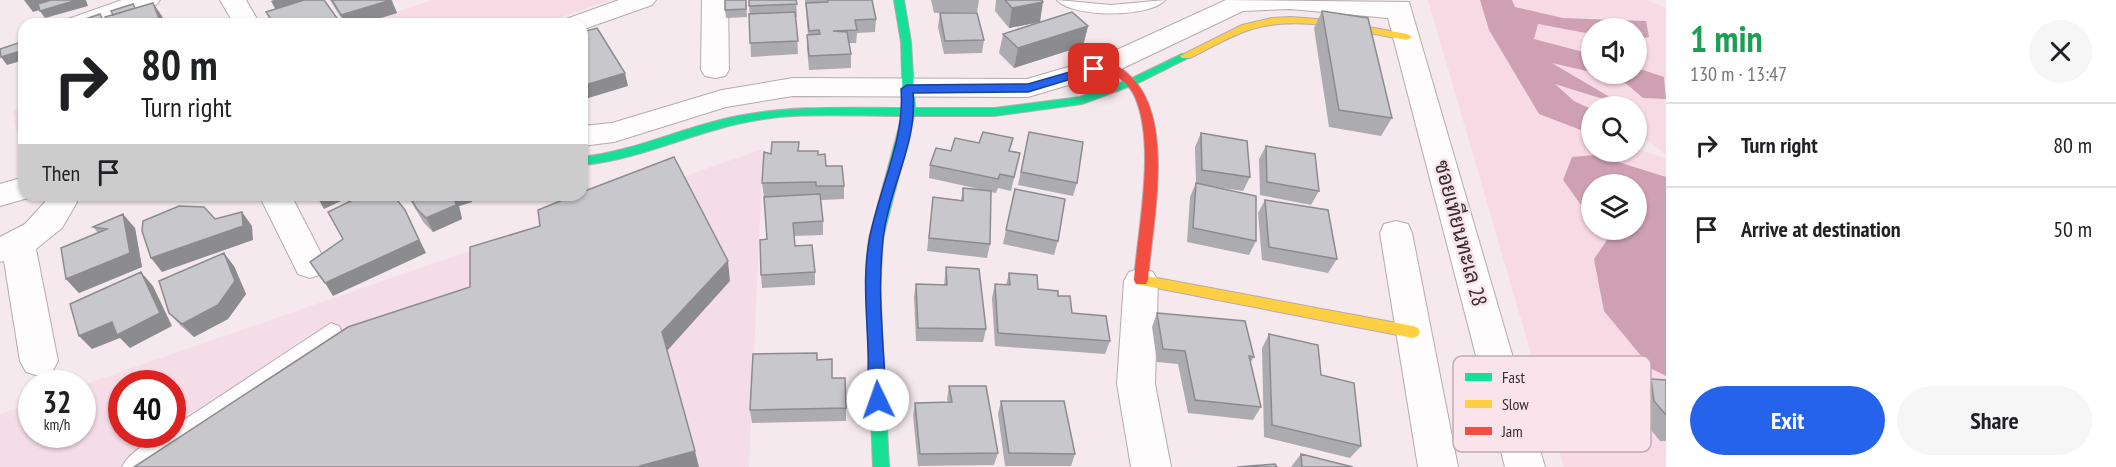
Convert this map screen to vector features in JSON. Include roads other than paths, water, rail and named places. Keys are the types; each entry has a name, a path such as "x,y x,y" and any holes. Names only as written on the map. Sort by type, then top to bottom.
{"street":[{"path":"94,18 147,0"},
{"path":"233,0 244,18"},
{"path":"588,19 643,0"},
{"path":"715,0 716,70"},
{"path":"881,467 873,288 876,238 908,101 906,42 899,0"},
{"path":"588,160 633,153 761,115 1028,88 1108,63 1222,9 1261,11 1290,1 1400,16"},
{"path":"588,135 614,132 669,114 763,90 804,87 908,101 1028,110 1082,100 1132,82 1253,25 1261,11"},
{"name":"ซอยเทียนทะเล 28","path":"1400,16 1494,356"},
{"path":"1108,63 1132,82 1144,104 1149,145 1137,384 1151,467"},
{"path":"0,195 18,190"},
{"path":"39,361 9,247 40,231 55,216 64,201"},
{"path":"278,201 310,266"},
{"path":"1396,233 1438,467"},
{"path":"1141,281 1413,332"},
{"name":"ซอยเทียนทะเล 28","path":"1521,452 1525,467"}],"lane":[{"path":"1064,0 1099,9 1120,9 1158,0"},
{"path":"134,467 331,332"}]}
